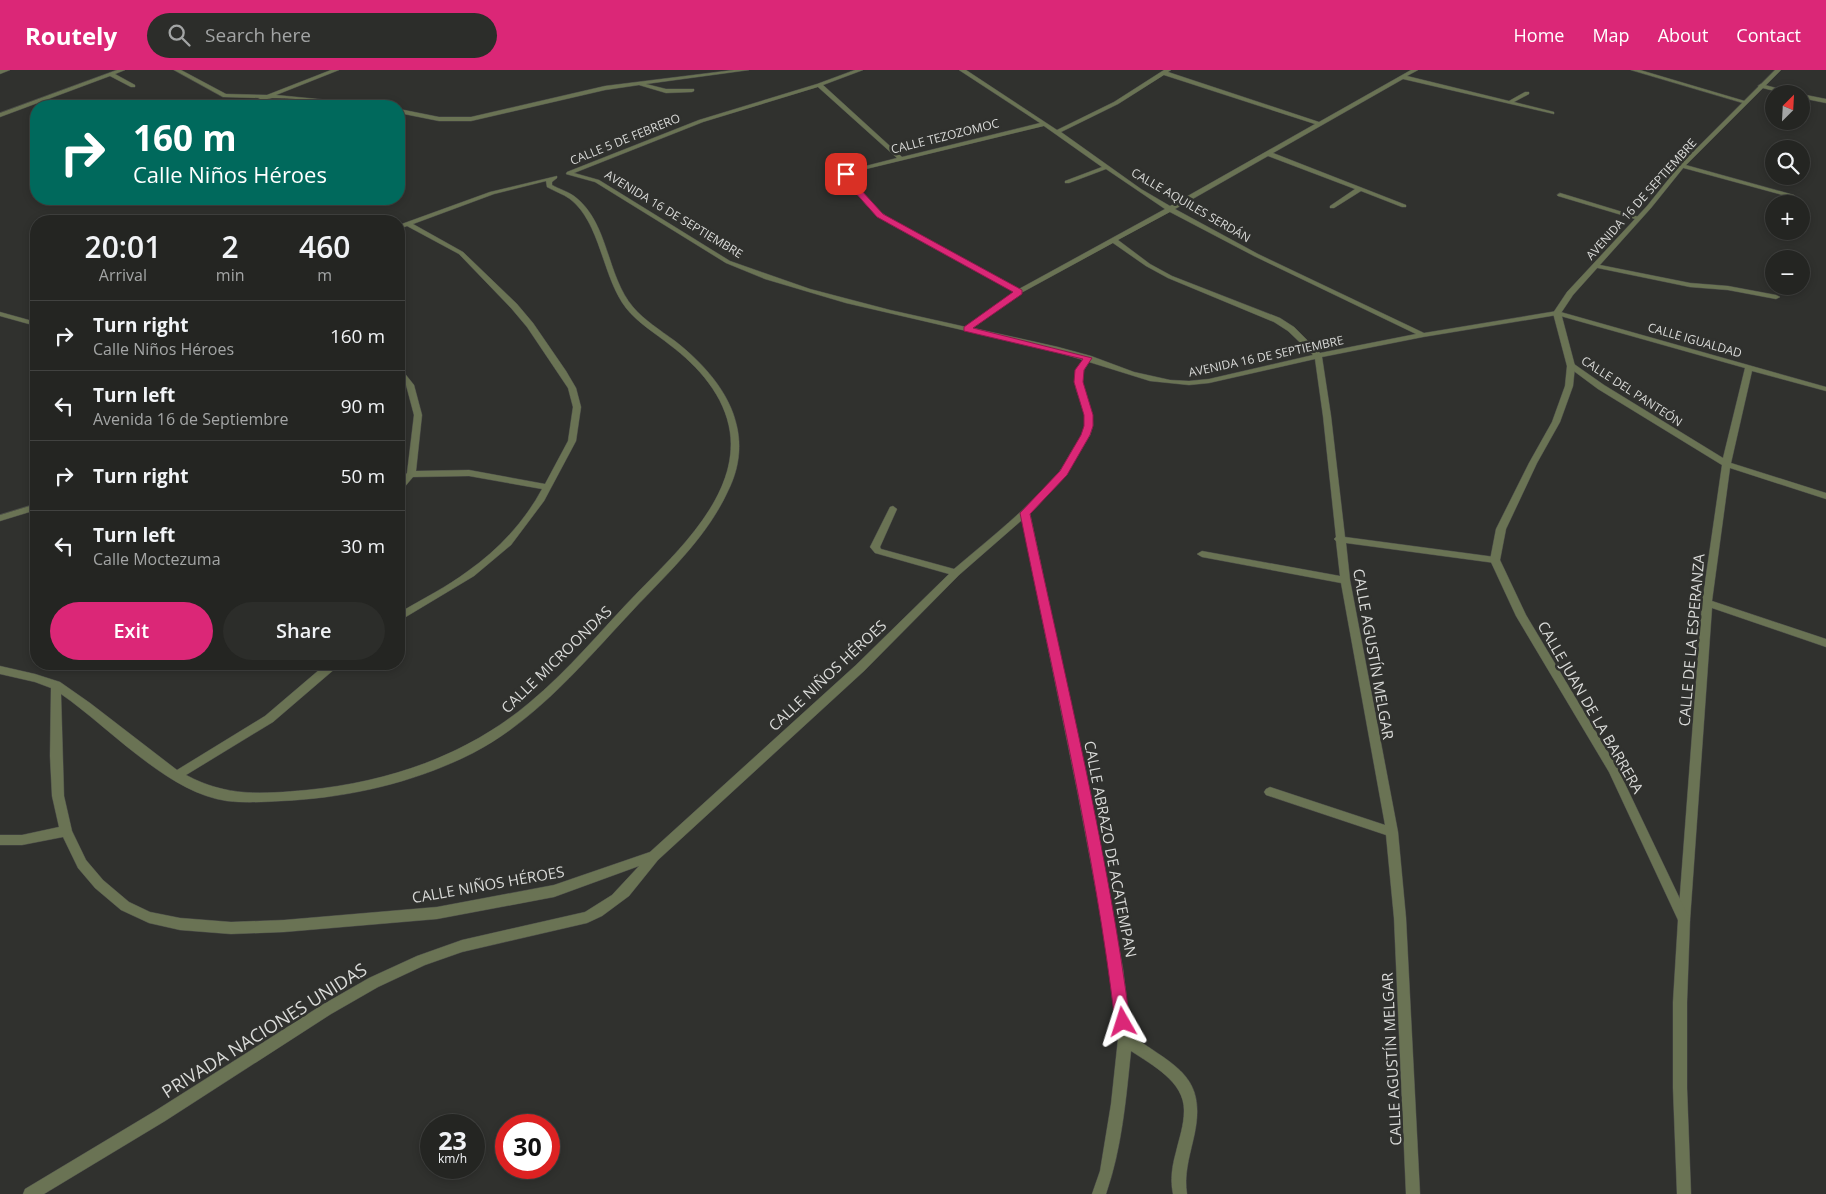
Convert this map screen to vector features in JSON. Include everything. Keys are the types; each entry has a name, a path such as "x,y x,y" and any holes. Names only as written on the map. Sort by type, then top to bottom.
{"street":[{"path":"0,72 8,70"},
{"path":"40,100 122,70"},
{"path":"177,70 218,94 231,98 269,96 309,100"},
{"path":"261,100 336,70"},
{"path":"405,112 439,119 471,119 582,92 636,83 746,70"},
{"name":"CALLE 5 DE FEBRERO","path":"405,225 492,194 569,174 701,121 819,85 860,70"},
{"name":"CALLE AQUILES SERDÁN","path":"962,70 1170,209 1256,255 1423,335"},
{"path":"967,329 1019,292 1415,70"},
{"path":"1634,70 1745,102"},
{"name":"AVENIDA 16 DE SEPTIEMBRE","path":"569,174 597,181 728,262 752,272 862,306 1088,358 1156,380 1181,384 1209,381 1318,356 1423,335 1557,313 1570,294 1682,166 1778,70"},
{"path":"1057,132 1116,103 1166,71 1320,124"},
{"path":"110,74 133,86"},
{"path":"1403,77 1552,113"},
{"path":"636,83 666,91 692,90"},
{"path":"819,85 901,159"},
{"path":"1760,86 1765,87"},
{"path":"1511,102 1527,92"},
{"path":"1810,98 1826,101"},
{"path":"0,115 30,104"},
{"name":"CALLE TEZOZOMOC","path":"1019,292 880,215 847,179 846,174 1044,124"},
{"path":"1267,153 1404,206"},
{"path":"1682,166 1788,195"},
{"path":"1067,182 1106,168"},
{"name":"CALLE MICROONDAS","path":"0,670 28,675 56,685 177,775 215,793 232,796 266,797 314,794 370,785 428,768 471,749 505,729 534,706 670,564 699,528 720,498 732,472 736,452 734,428 714,386 688,355 628,306 619,290 590,219 572,197 549,186 549,181 554,177"},
{"path":"1332,208 1360,189"},
{"path":"1560,195 1637,218"},
{"path":"405,227 448,244 474,263 530,325 572,388 578,407 572,441 548,487 525,522 508,543 471,574 405,613"},
{"path":"1114,240 1148,265 1170,277 1277,320 1291,329 1318,356"},
{"path":"1595,266 1690,285 1728,288 1776,297"},
{"name":"CALLE DEL PANTEÓN","path":"1557,313 1571,366 1601,387 1726,464 1826,496"},
{"name":"CALLE IGUALDAD","path":"1557,313 1826,389"},
{"path":"0,314 30,322"},
{"name":"CALLE AGUSTÍN MELGAR","path":"1318,356 1327,416 1345,580 1392,832 1400,918 1406,1087 1413,1194"},
{"name":"CALLE NIÑOS HÉROES","path":"56,685 58,796 66,831 82,864 99,884 125,906 149,917 180,924 231,928 284,926 437,913 554,891 654,856 860,668 956,572 1025,513 1064,473 1086,435 1089,426 1088,415 1078,382 1080,370 1088,358"},
{"path":"1339,539 1495,560 1501,529 1565,402 1570,386 1571,366"},
{"name":"CALLE DE LA ESPERANZA","path":"1684,920 1707,603 1726,464 1749,367"},
{"path":"405,379 410,385 418,415 411,474 405,481"},
{"path":"411,474 469,473 548,487"},
{"path":"0,518 30,509"},
{"path":"894,509 875,547 883,554 956,572"},
{"name":"CALLE ABRAZO DE ACATEMPAN","path":"1025,513 1116,959 1124,1040 1118,1104 1107,1171 1099,1194"},
{"path":"1202,554 1345,580"},
{"name":"CALLE JUAN DE LA BARRERA","path":"1495,560 1521,616 1613,770 1684,920 1680,1002 1680,1088 1684,1194"},
{"path":"1707,603 1826,643"},
{"path":"177,775 269,719 326,670"},
{"path":"1270,792 1392,832"},
{"path":"0,840 22,840 66,831"},
{"name":"PRIVADA NACIONES UNIDAS","path":"30,1194 138,1132 344,999 392,974 422,960 453,949 587,917 603,910 619,899 634,884 654,856"},
{"path":"1124,1040 1176,1076 1187,1089 1191,1113 1178,1177 1180,1194"}],"route":[{"path":"846,174 847,179 870,207 880,215 1019,292 967,329 1088,358 1080,370 1078,382 1088,415 1089,426 1086,435 1064,473 1025,513 1083,790 1114,951 1123,1022"}]}
